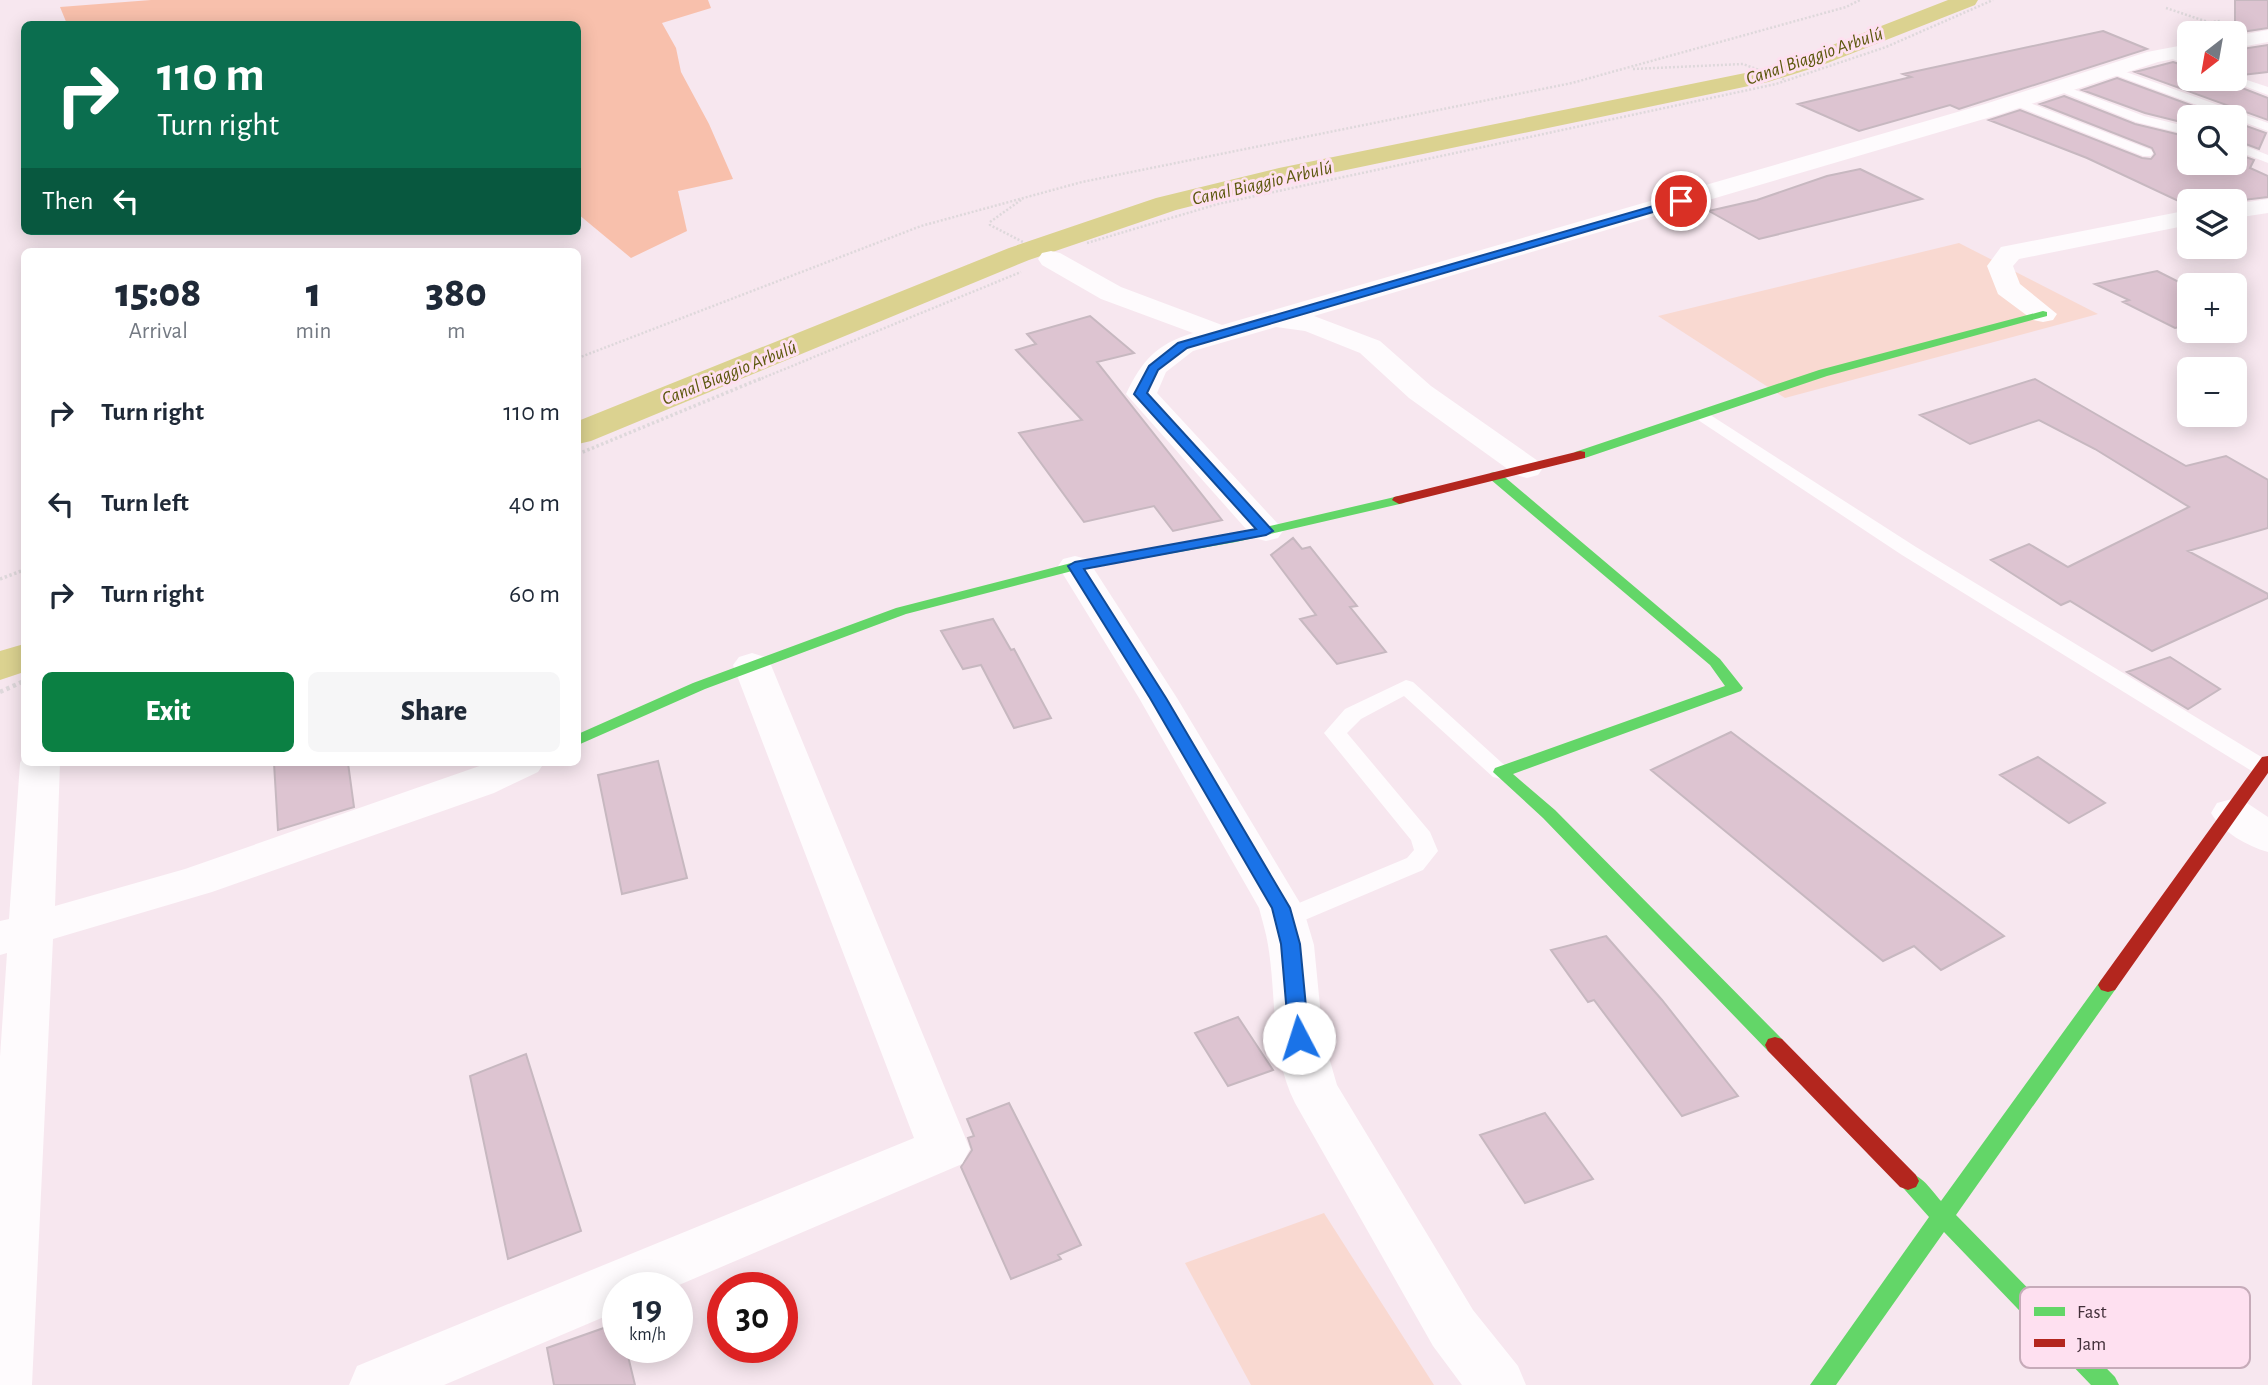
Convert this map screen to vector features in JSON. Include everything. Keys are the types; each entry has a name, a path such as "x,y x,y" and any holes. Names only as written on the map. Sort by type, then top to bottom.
{"street":[{"path":"2247,40 2268,36"},
{"path":"1266,531 1141,394 1153,368 1183,345 2015,102 2111,70 2177,56"},
{"path":"2247,209 2268,206"},
{"path":"2043,314 2008,288 2000,266 2010,253 2177,220"},
{"path":"1051,259 1111,293 1221,334"},
{"path":"581,739 752,665 901,611 1075,566 1266,531 1582,454 1823,373 2043,314"},
{"path":"1269,321 1310,323 1370,347 1420,392 1528,468"},
{"path":"1495,476 1715,662 1735,688 1501,772 1549,814 2020,1297"},
{"path":"1075,566 1158,698 1281,908 1291,944 1299,1038 1313,1089 1453,1328 1497,1385"},
{"path":"378,1385 944,1149 752,665"},
{"path":"1822,1385 2266,765"},
{"path":"3,1385 16,934 40,766"},
{"path":"16,934 197,881 479,783 517,766"},
{"path":"2232,813 2268,837"},
{"path":"2090,1368 2107,1385"}],"lane":[{"path":"2111,70 2268,127"},
{"path":"2247,83 2268,91"},
{"path":"2058,87 2140,118 2177,128"},
{"path":"2015,102 2147,153"},
{"path":"2247,151 2268,159"},
{"path":"1701,414 1909,551 2266,765"},
{"path":"1284,919 1415,864 1426,851 1422,838 1335,733 1353,714 1406,687 1501,772"}],"path":[{"path":"581,357 921,226 1082,182 1572,83 1846,7 1860,0"},
{"path":"581,453 958,300 1089,243 1218,204 1787,80 1886,47 1993,0"},
{"path":"1625,69 1743,64 1787,80"},
{"path":"1007,234 990,225 990,222 1024,198"},
{"path":"0,579 21,571"},
{"path":"0,691 21,682"}],"shaded area":[{"path":"151,0 708,0 711,8 662,23 676,48 681,72 709,124 733,179 678,191 687,231 631,258 581,216 581,21 66,21 60,7"},
{"path":"1959,243 2098,314 1785,398 1658,316"},
{"path":"1324,1213 1434,1385 1251,1385 1185,1263"}],"building":[{"path":"2235,0 2268,0 2268,28 2247,31 2247,21 2235,21"},
{"path":"2103,31 2147,49 1959,109 1950,105 1859,131 1798,104 1911,77 1903,74"},
{"path":"2268,45 2268,72 2247,74 2247,48"},
{"path":"2177,63 2177,87 2135,72"},
{"path":"2117,78 2190,105 2177,105 2177,121 2145,113 2082,90"},
{"path":"2247,90 2268,98 2268,120 2247,112 2247,105 2226,105 2188,91"},
{"path":"2064,96 2135,124 2177,134 2177,175 2247,175 2247,157 2254,160 2250,168 2268,176 2268,197 2247,200 2247,189 2177,189 2177,200 2087,158 1989,120 2020,110 2142,158 2151,159 2155,154 2152,148 2040,104"},
{"path":"2247,126 2266,133 2259,149 2247,144"},
{"path":"1860,169 1922,199 1759,239 1709,211 1757,200 1827,176"},
{"path":"2157,271 2177,281 2177,328 2123,302 2129,300 2095,284"},
{"path":"1090,316 1134,353 1097,362 1222,520 1173,531 1154,506 1084,522 1019,433 1082,420 1016,350 1036,344 1027,334"},
{"path":"2035,379 2186,466 2226,456 2268,480 2268,528 2188,551 2268,594 2268,598 2152,651 2070,601 2061,605 1991,560 2029,544 2068,567 2189,507 2095,449 2039,420 1970,444 1920,415"},
{"path":"1293,538 1302,549 1310,547 1357,606 1350,607 1386,652 1337,664 1300,619 1316,615 1271,555"},
{"path":"993,619 1011,650 1014,649 1051,718 1014,728 981,665 963,669 941,631"},
{"path":"2170,657 2220,689 2188,709 2127,672"},
{"path":"1731,732 2004,936 1941,970 1914,946 1883,961 1651,770"},
{"path":"2038,757 2105,803 2069,823 2000,775"},
{"path":"658,761 687,878 622,894 598,775"},
{"path":"274,766 348,766 354,807 278,830"},
{"path":"1606,936 1662,1000 1738,1096 1682,1116 1594,1000 1588,1002 1551,950"},
{"path":"1238,1017 1273,1070 1228,1086 1195,1033"},
{"path":"526,1054 581,1231 508,1259 470,1076"},
{"path":"1009,1103 1081,1245 1058,1255 1061,1259 1011,1279 961,1167 972,1150 968,1138 974,1136 967,1119"},
{"path":"1545,1113 1593,1179 1525,1203 1480,1135"},
{"path":"602,1329 602,1363 630,1363 635,1385 554,1385 547,1348"}],"waterway":[{"name":"Canal Biaggio Arbulú","path":"581,432 1019,254 1166,204 1279,176 1760,77 1812,61 1967,0"},
{"name":"Canal Biaggio Arbulú","path":"0,667 21,658"}],"traffic: fast":[{"path":"1580,455 1823,373 2043,314"},
{"path":"1495,476 1715,662 1735,688 1501,772 1549,814 1775,1045"},
{"path":"581,739 699,686 901,611 1075,566 1236,538 1399,500"},
{"path":"1822,1385 2108,985"},
{"path":"1908,1181 2020,1296"},
{"path":"2090,1368 2107,1385"}],"traffic: jam":[{"path":"1399,500 1580,455"},
{"path":"2108,985 2268,761"},
{"path":"1775,1045 1908,1181"}],"route":[{"path":"1299,1038 1291,944 1281,908 1158,698 1075,566 1266,531 1141,394 1153,368 1183,345 1681,201"}]}
